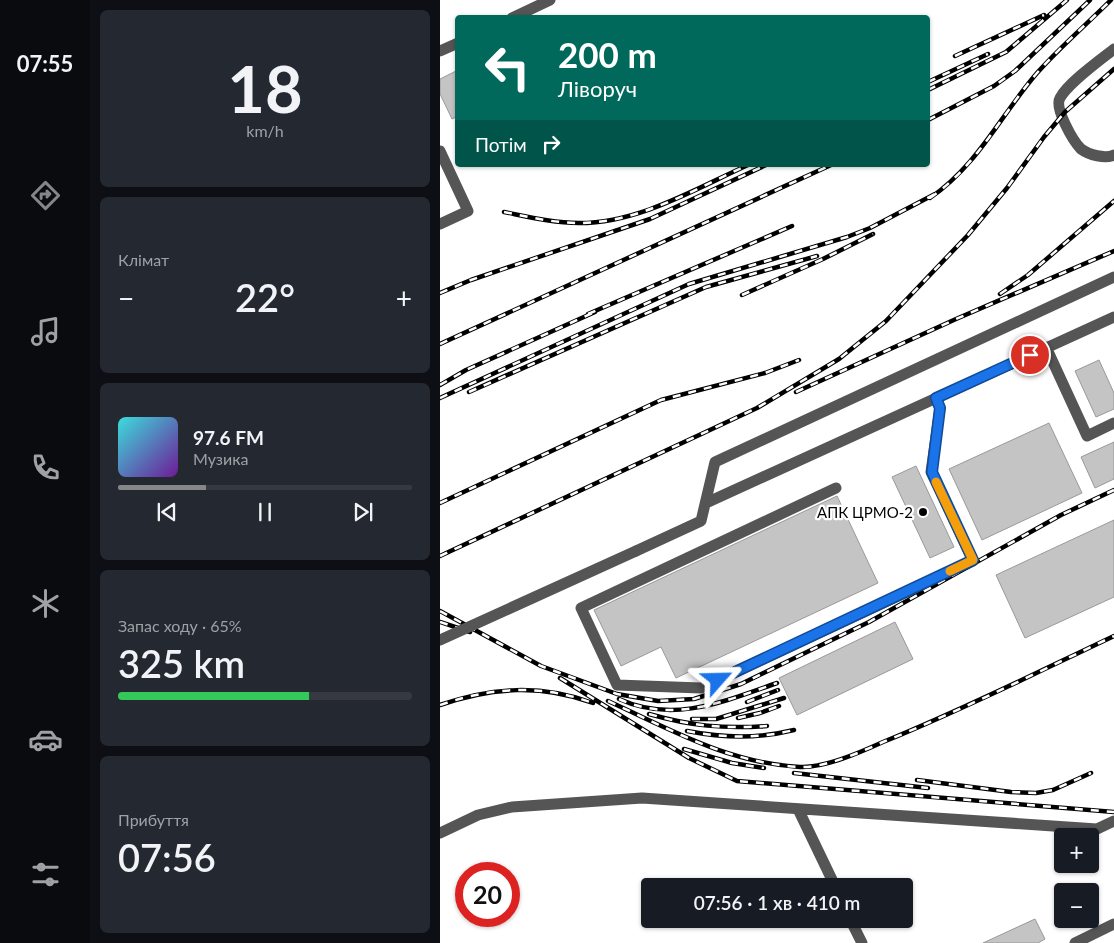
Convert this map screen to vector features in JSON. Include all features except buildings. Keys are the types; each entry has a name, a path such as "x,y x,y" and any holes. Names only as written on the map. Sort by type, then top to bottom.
{"lane":[{"path":"518,15 550,0"},
{"path":"440,51 455,44"},
{"path":"1114,48 1067,89 1059,98 1058,106 1061,117 1081,149 1101,157 1114,155"},
{"path":"440,151 468,211 440,224"},
{"path":"440,640 701,521 715,462 1114,277"},
{"path":"706,503 1114,316"},
{"path":"1046,347 1087,436 1114,423"},
{"path":"836,488 581,608 617,685 701,688 973,560 932,472 940,408 936,398"},
{"path":"440,833 478,815 512,807 632,798 1097,829 1114,821"},
{"path":"798,809 831,878"},
{"path":"1075,943 1114,924"},
{"path":"854,928 862,943"}],"railway":[{"path":"930,89 1006,52 1067,0"},
{"path":"930,119 994,86 1015,71 1090,0"},
{"path":"930,198 962,171 1037,73 1111,0"},
{"path":"955,56 1044,15"},
{"path":"930,81 988,54"},
{"path":"440,556 757,408 839,359 886,321 968,235 1007,188 1044,137 1065,112 1114,69"},
{"path":"504,212 570,223 623,217 666,203 744,167"},
{"path":"440,293 471,280 650,219 762,167"},
{"path":"440,344 827,167"},
{"path":"440,398 689,284 847,237 870,228 935,194"},
{"path":"1000,294 1028,275 1114,201"},
{"path":"588,314 792,226"},
{"path":"742,295 823,259 873,234"},
{"path":"796,392 956,319 1114,251"},
{"path":"469,392 706,287 817,256"},
{"path":"440,385 466,370 595,312"},
{"path":"440,503 661,400 765,373 799,360"},
{"path":"440,611 541,666 617,694 658,701 694,699 741,684 869,622 1061,515 1114,490"},
{"path":"440,622 470,632"},
{"path":"608,701 678,734 724,752 774,764 810,767 843,759 912,730 1114,636"},
{"path":"560,678 689,758 737,781 1114,812"},
{"path":"619,699 639,706 660,710 679,710 719,703 777,683"},
{"path":"440,705 479,694 516,690 554,693 593,703"},
{"path":"747,702 778,690"},
{"path":"692,719 716,719 784,698"},
{"path":"738,718 779,706"},
{"path":"649,714 707,726 767,726"},
{"path":"687,731 714,735 754,736 794,730"},
{"path":"684,749 732,763 764,768"},
{"path":"794,773 928,788"},
{"path":"917,780 1011,792 1036,793 1053,790 1091,773"}],"slow traffic":[{"path":"936,482 973,560 950,571"}],"place":[{"name":"АПК ЦРМО-2","path":"923,512"}],"route":[{"path":"718,680 973,560 932,472 940,408 936,398 1030,355"}]}
